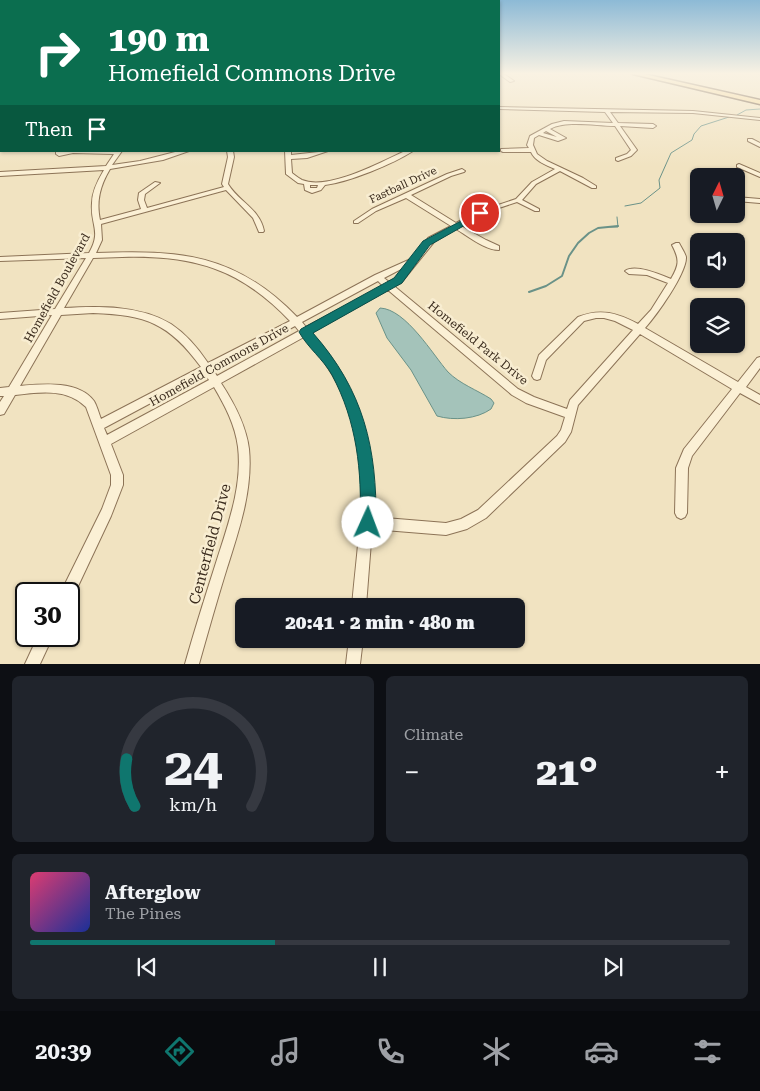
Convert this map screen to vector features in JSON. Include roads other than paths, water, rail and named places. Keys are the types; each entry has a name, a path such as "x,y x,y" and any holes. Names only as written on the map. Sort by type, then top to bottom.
{"street":[{"path":"500,108 693,112 760,120"},
{"path":"603,110 634,150 629,155 618,159"},
{"path":"531,150 531,140 538,133 564,123 654,126"},
{"path":"538,133 558,139 564,138 546,129"},
{"path":"750,140 760,145"},
{"path":"503,150 531,150 539,158 594,187"},
{"path":"59,152 59,154 63,154 70,152"},
{"name":"Homefield Boulevard","path":"0,411 6,391 57,313 99,238 99,223 95,204 106,169 118,152"},
{"path":"0,174 106,169 156,161 183,152"},
{"path":"230,152 231,158 225,184 226,188 259,220 261,231"},
{"path":"321,152 307,156 288,154 289,174 297,180 307,183 307,189 312,191 319,189 322,184 340,180 408,152"},
{"path":"739,166 760,175"},
{"name":"Homefield Commons Drive","path":"105,442 398,281 426,243 480,213 518,200 534,183 560,169"},
{"name":"Fastball Drive","path":"356,222 370,212 449,175 462,171"},
{"path":"145,210 141,200 142,193 157,183"},
{"path":"99,223 226,188"},
{"path":"406,195 496,248"},
{"path":"518,200 537,210"},
{"path":"745,200 760,201"},
{"path":"368,523 446,528 463,525 482,514 561,438 566,432 574,403 579,396 654,312 681,268 682,256 676,245"},
{"path":"0,259 161,254 210,263 226,269 257,286 272,297 327,358 337,373 354,407 365,452 369,486 368,523 360,598"},
{"name":"Homefield Commons Drive","path":"98,426 417,257"},
{"path":"629,271 648,273 672,282"},
{"name":"Homefield Park Drive","path":"378,277 516,392 530,400 571,415"},
{"name":"Centerfield Drive","path":"0,316 117,312 148,317 182,335 227,401 240,429 243,444 243,489 237,515 192,664"},
{"path":"537,376 546,354 581,319 588,315 612,316 639,329 760,400"},
{"path":"681,513 682,468 688,453 760,360"},
{"path":"6,391 57,388 77,392 84,396 90,404 117,475 114,497 73,582"},
{"path":"32,664 40,647"},
{"path":"353,664 355,648"}],"water":[{"path":"380,308 390,310 409,324 448,372 491,399 494,403 491,409 479,415 465,418 437,416 411,370 387,338 376,313"}],"waterway":[{"path":"737,115 746,110 760,109"},
{"path":"625,206 641,203 660,188 659,180 671,153 692,140 694,134 701,126 729,117"},
{"path":"617,217 618,226"},
{"path":"529,292 546,286 562,276 569,256 578,243 589,233 598,228 618,226"},
{"path":"610,227 618,226"}]}
